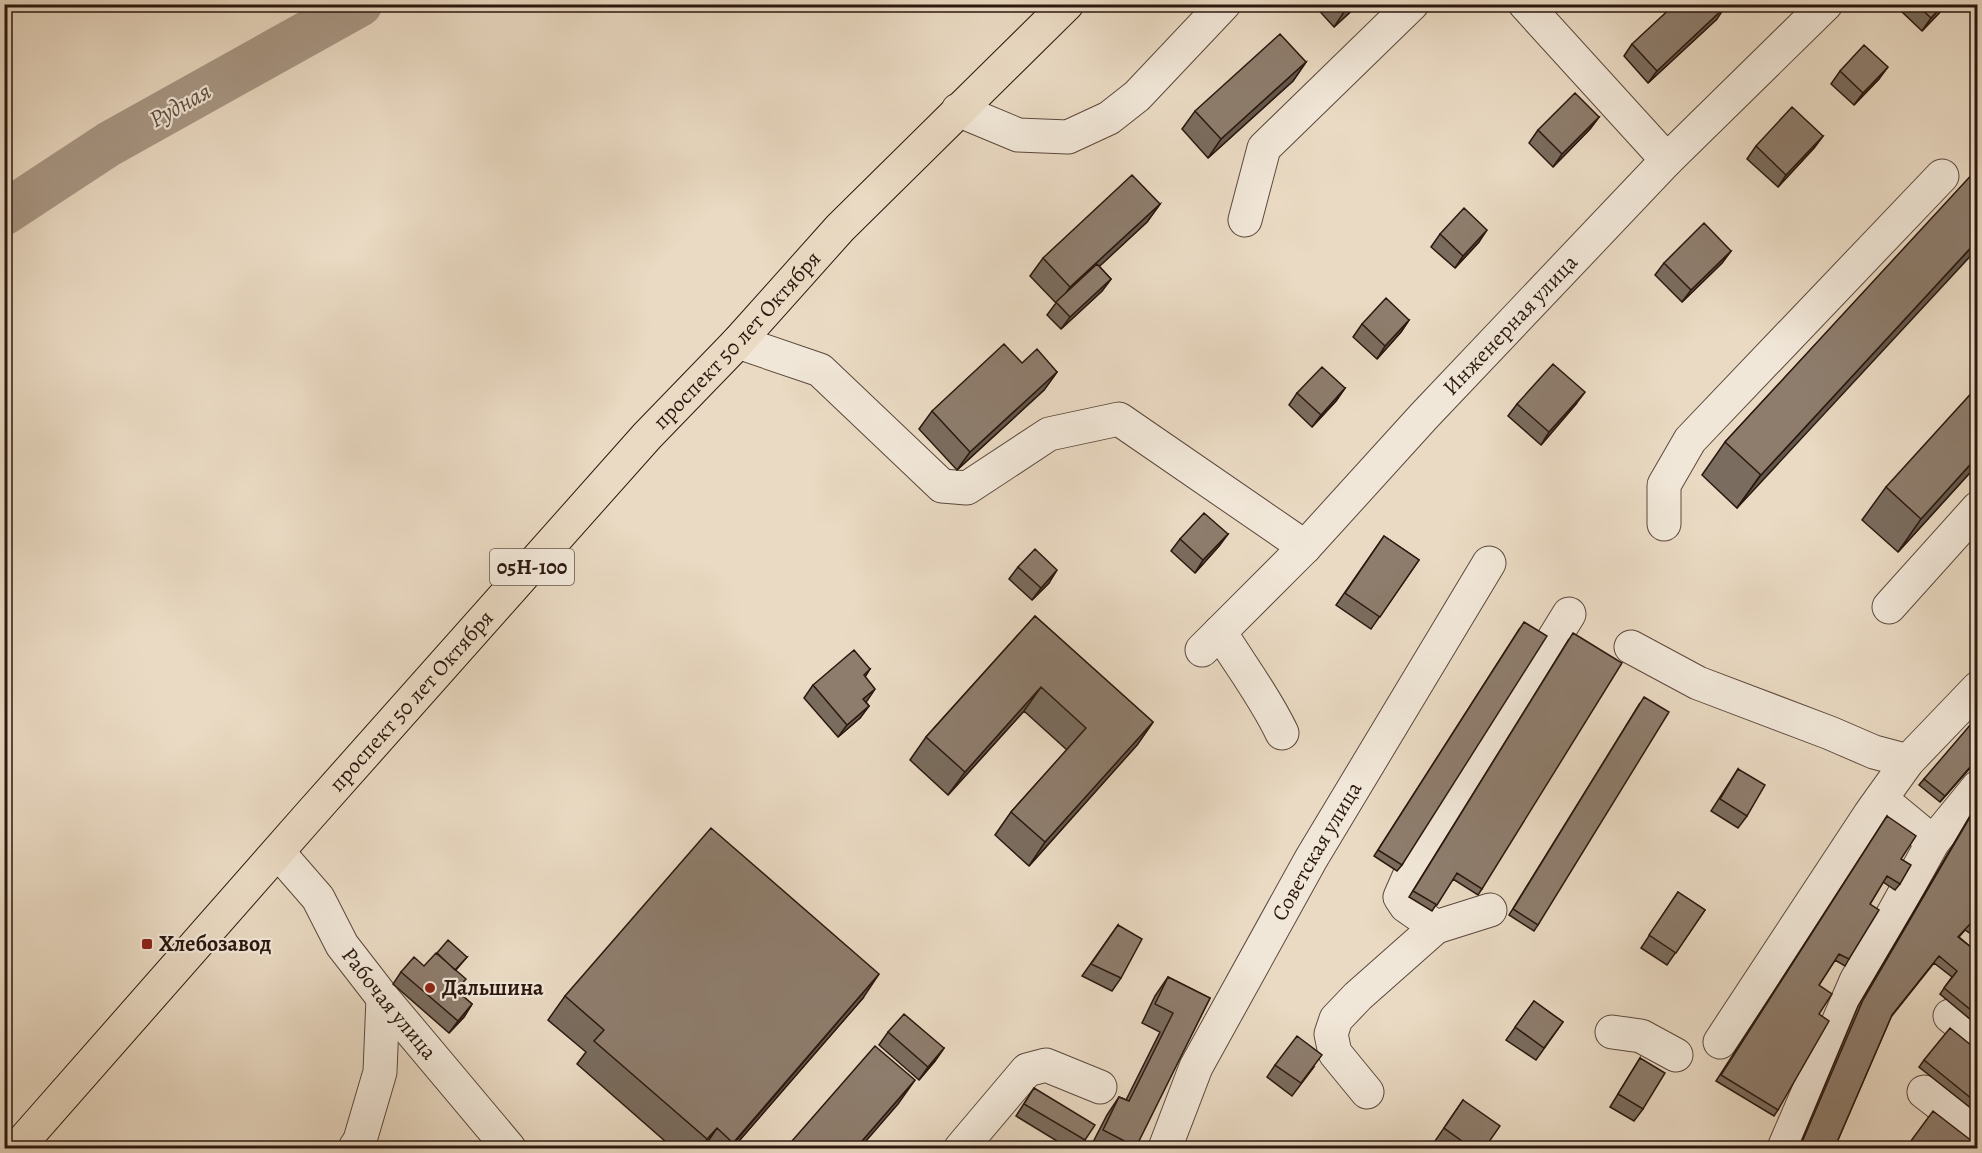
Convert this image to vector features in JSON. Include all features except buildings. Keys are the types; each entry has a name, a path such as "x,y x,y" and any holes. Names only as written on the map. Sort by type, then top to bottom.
{"main road":[{"name":"проспект 50 лет Октября","path":"17,1149 647,436 738,342 840,228 1066,4"}],"street":[{"path":"958,110 1018,135 1068,137 1109,118 1137,96 1224,4"},
{"path":"1245,220 1264,148 1412,4"},
{"path":"1525,4 1667,160"},
{"name":"Инженерная улица","path":"1282,733 1270,707 1211,641 1305,547 1424,416 1667,160 1826,4"},
{"path":"1664,524 1664,485 1690,440 1942,176"},
{"path":"738,342 820,370 942,486 967,488 1049,434 1119,419 1305,547"},
{"path":"1889,607 1977,508"},
{"name":"Советская улица","path":"1165,1149 1196,1066 1311,859 1489,563"},
{"path":"1436,927 1406,906 1400,897 1414,865 1569,614"},
{"path":"1631,647 1698,683 1830,732 1875,752 1908,761"},
{"path":"1720,1042 1908,761 1977,688"},
{"path":"1784,1149 1856,981 1933,842 1977,787"},
{"path":"1881,799 1933,842"},
{"name":"Рабочая улица","path":"278,852 318,898 342,945 383,998 509,1149"},
{"path":"1367,1092 1335,1053 1331,1034 1336,1019 1358,996 1436,927 1490,910"},
{"path":"355,1149 360,1140 380,1072 383,998"},
{"path":"1950,1016 1977,1038"},
{"path":"1612,1032 1641,1036 1676,1055"},
{"path":"961,1149 1027,1070 1046,1065 1100,1087"},
{"path":"1924,1092 1977,1134"}],"waterway":[{"name":"Рудная","path":"4,213 109,144 360,4"}],"place":[{"name":"Хлебозавод","path":"147,944"},
{"name":"Дальшина","path":"430,988"}]}
